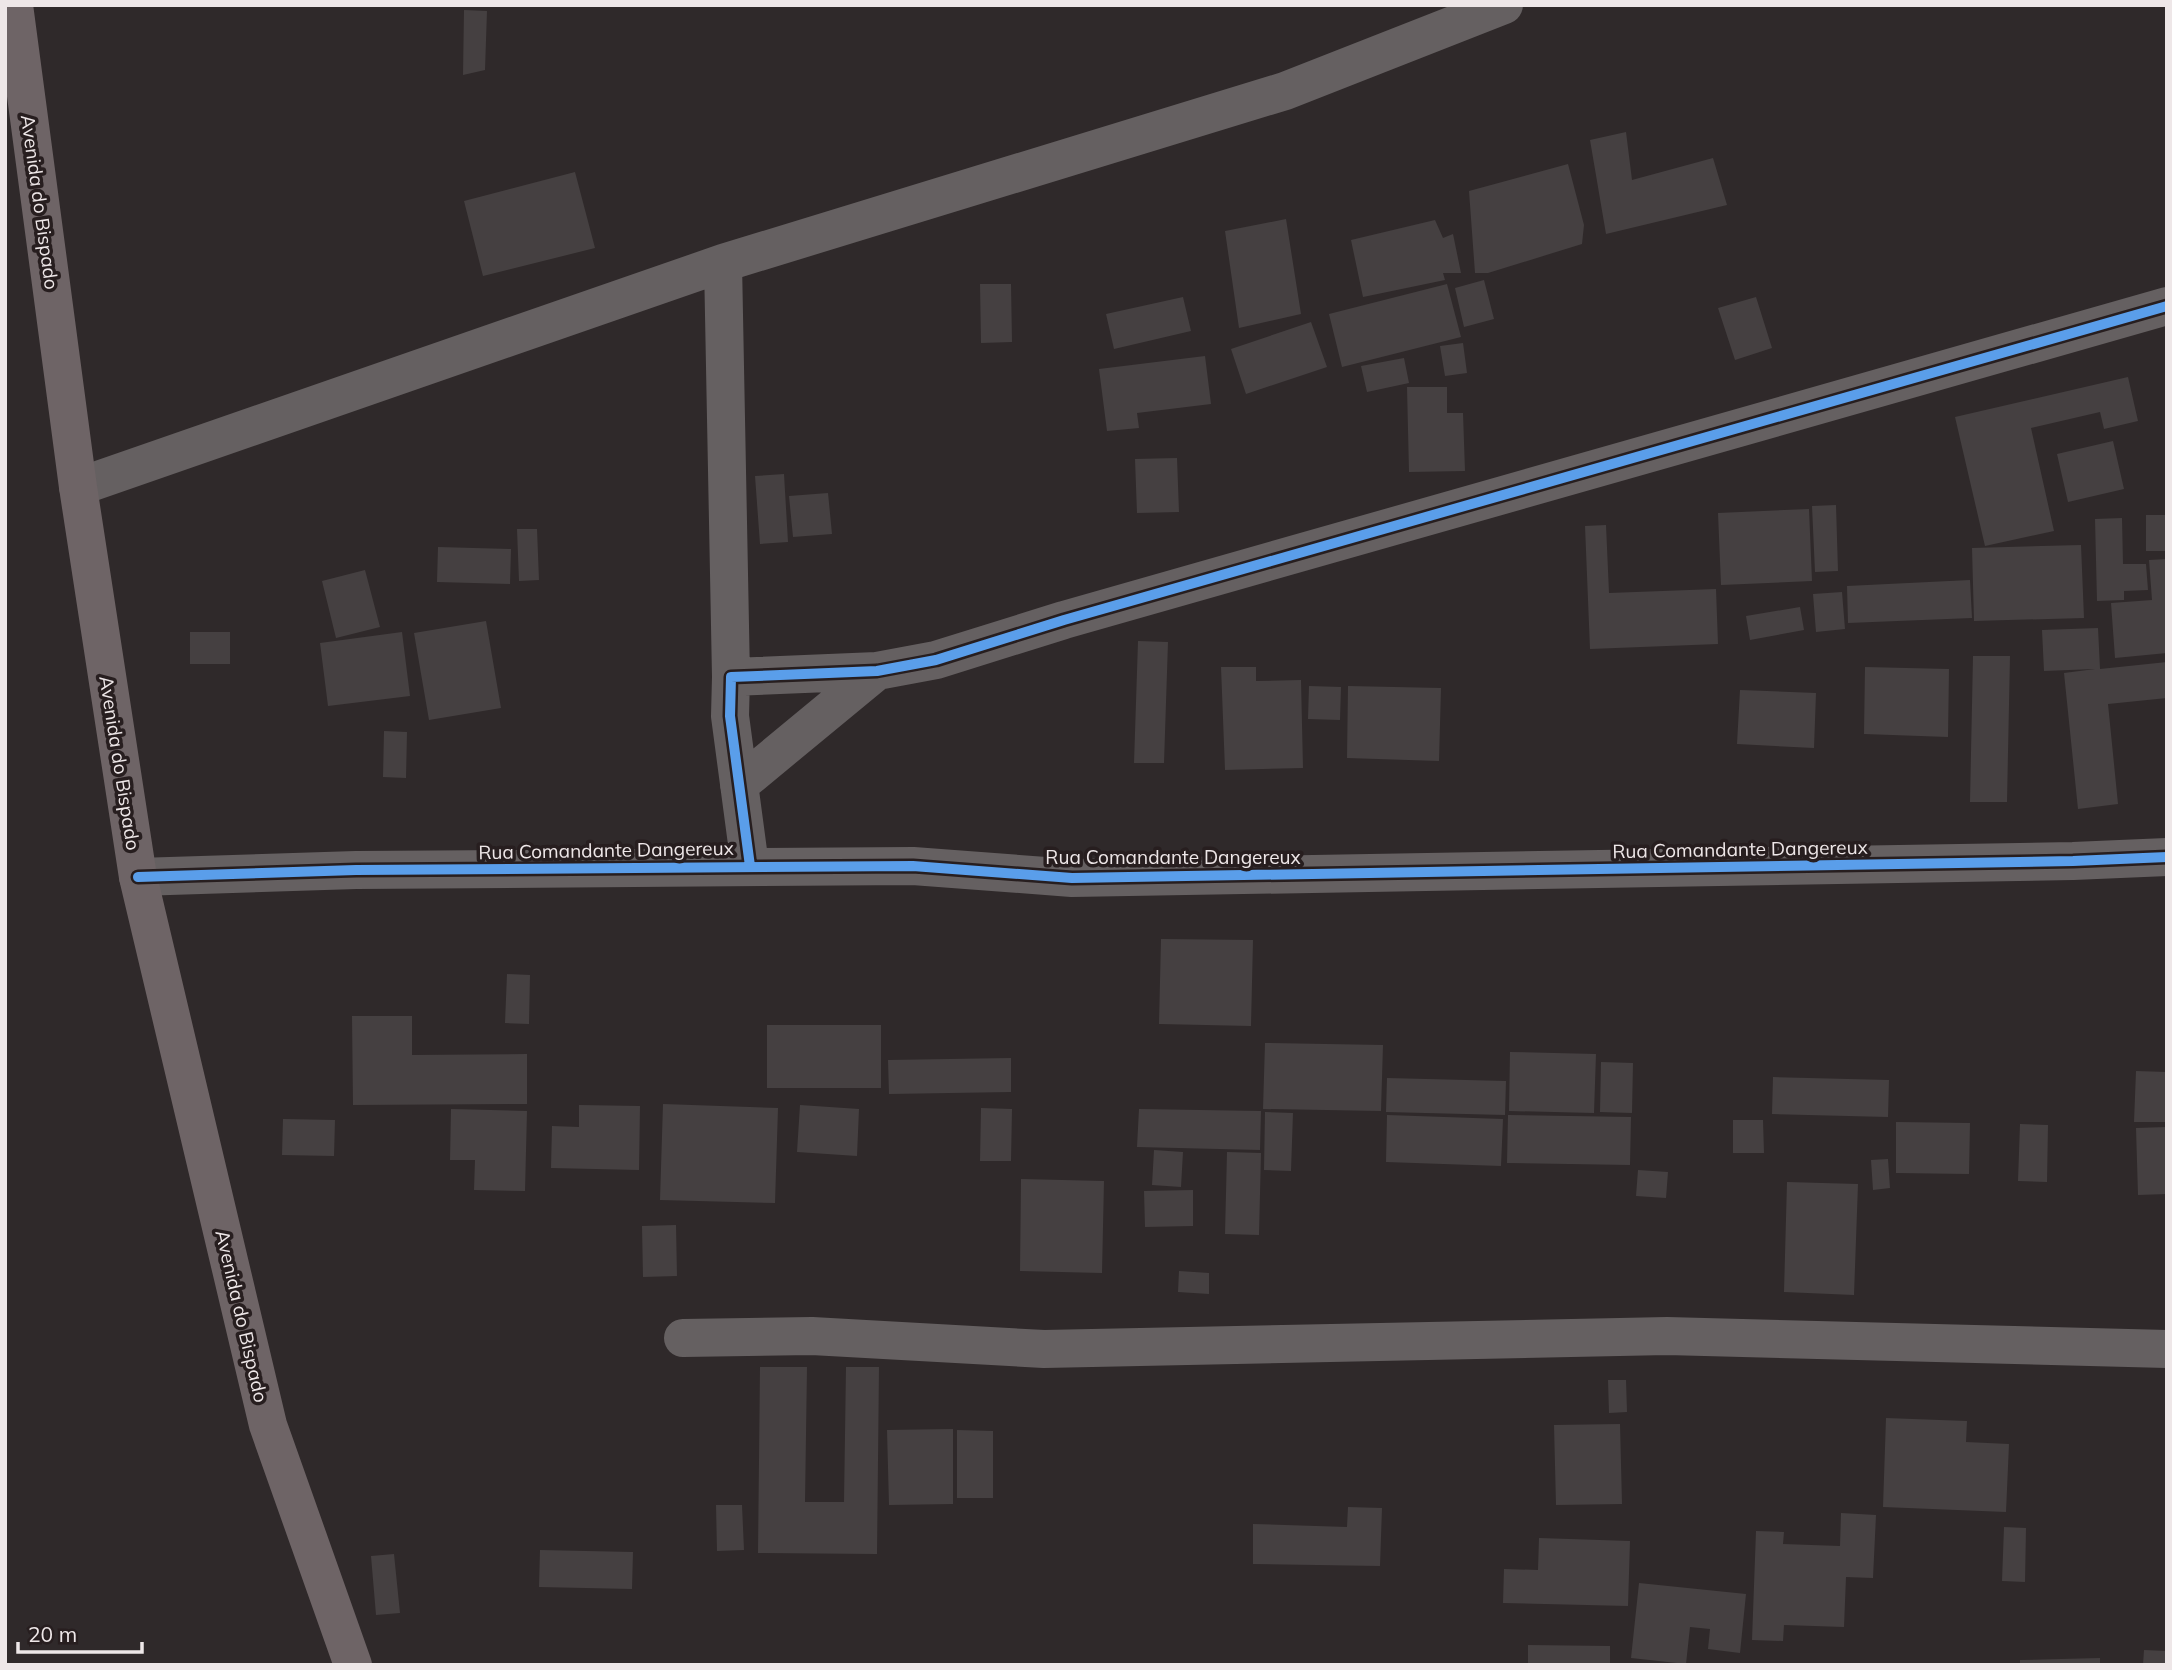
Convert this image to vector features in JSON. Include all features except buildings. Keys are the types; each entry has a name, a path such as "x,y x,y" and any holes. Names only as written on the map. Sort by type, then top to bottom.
{"main road":[{"name":"Avenida do Bispado","path":"14,5 78,487 138,877 268,1425 353,1665"}],"street":[{"path":"78,487 723,263 1284,91 1504,5"},
{"path":"723,263 732,677 730,716 750,866"},
{"path":"732,677 877,671 936,660 1077,616 2167,306"},
{"path":"739,785 877,671"},
{"name":"Rua Comandante Dangereux","path":"138,877 356,870 913,866 1072,878 2073,862 2167,857"},
{"path":"683,1338 812,1336 1044,1349 1667,1336 2167,1349"}],"cycle path":[{"path":"750,866 730,716 731,677 877,671 936,660 1064,620 2167,306"},
{"path":"138,877 356,870 913,866 1072,878 2073,861 2167,857"}]}
